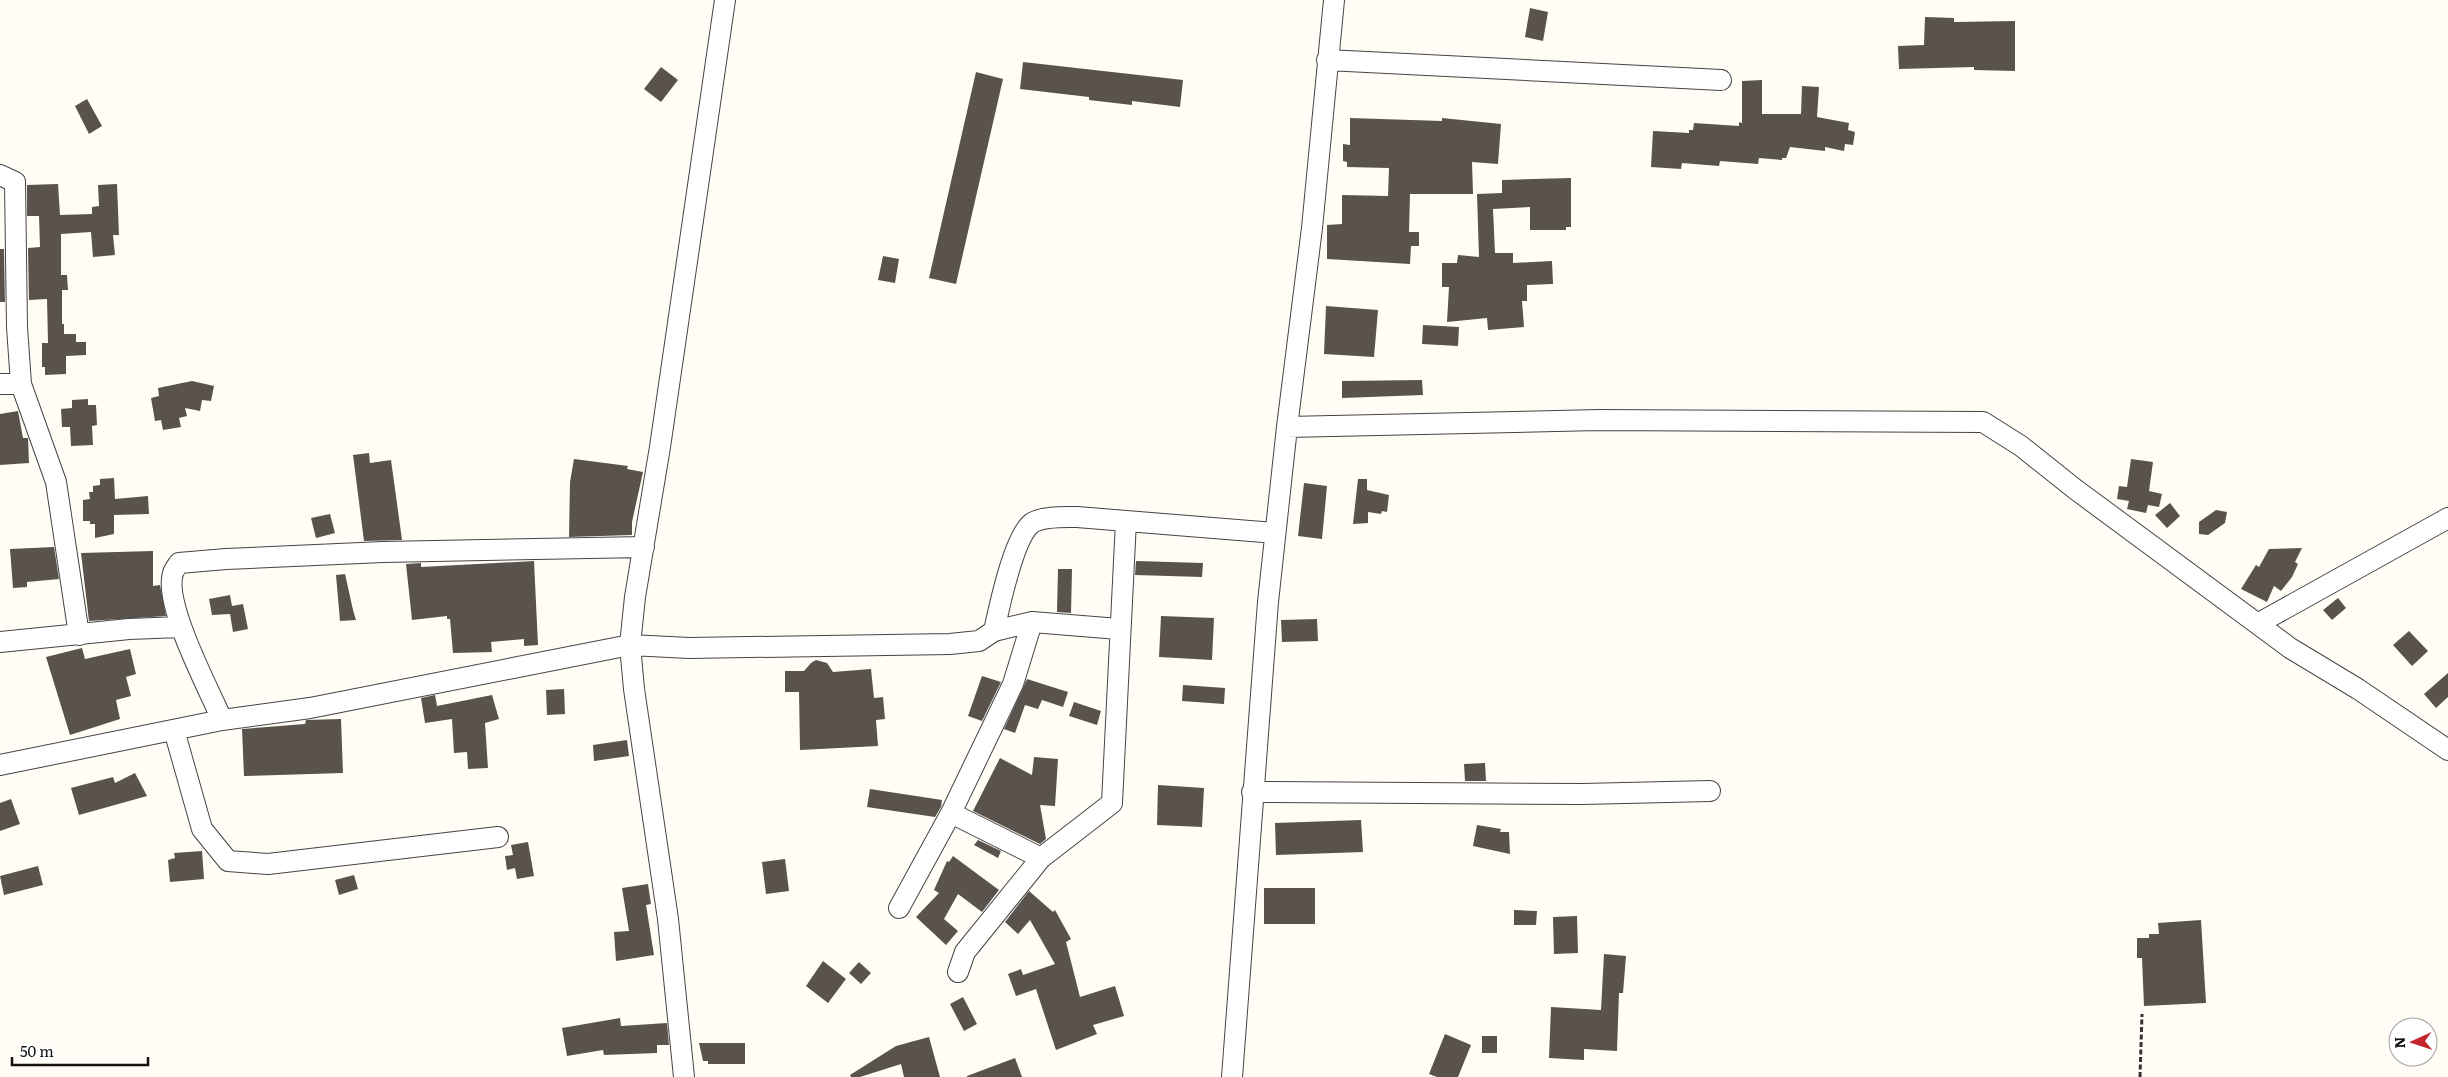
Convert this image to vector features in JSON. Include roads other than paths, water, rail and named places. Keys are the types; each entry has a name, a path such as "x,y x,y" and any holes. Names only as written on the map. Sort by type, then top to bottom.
{"street":[{"path":"684,1077 668,919 634,689 630,645 725,0"},
{"path":"1232,1077 1252,792 1275,533 1312,228 1334,0"},
{"path":"1327,60 1721,80"},
{"path":"0,175 15,182 17,327 21,384 56,482 79,635"},
{"path":"0,384 21,384"},
{"path":"1287,427 1599,420 1983,422 2022,446 2091,501 2259,623 2290,648 2358,689 2448,750"},
{"path":"994,631 1004,583 1023,533 1032,523 1054,518 1126,521 1275,533"},
{"path":"2259,623 2448,518"},
{"path":"958,972 965,952 1041,858 1112,803 1119,629 1126,521"},
{"path":"222,720 181,627 172,588 173,573 179,563 383,552 644,547"},
{"path":"0,766 222,720 310,708 630,645 689,648 950,644 979,641 994,631 1032,622 1119,629"},
{"path":"899,908 951,813 1012,684 1032,622"},
{"path":"0,642 129,629 181,627"},
{"path":"174,730 202,829 228,861 268,864 498,837"},
{"path":"1252,792 1582,794 1710,791"},
{"path":"951,813 1041,858"}]}
